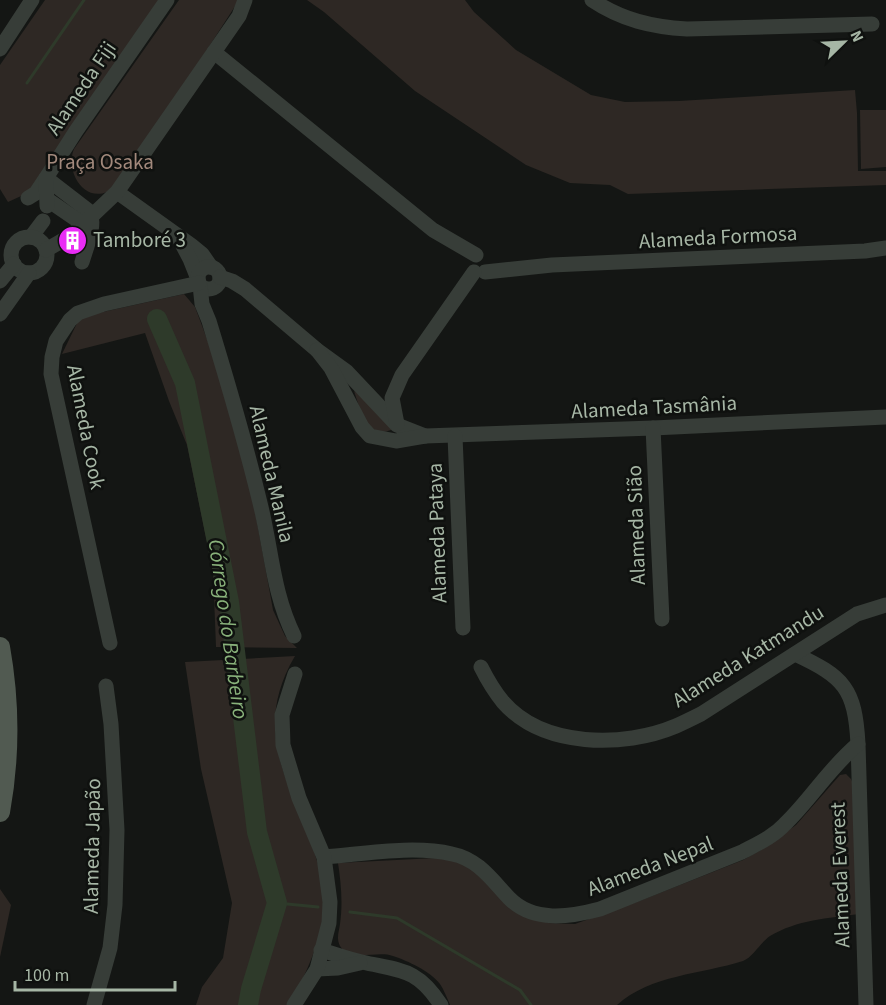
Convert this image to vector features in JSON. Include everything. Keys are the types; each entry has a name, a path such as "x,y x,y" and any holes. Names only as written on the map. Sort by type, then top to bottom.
{"main road":[{"path":"0,647 6,681 9,721 8,761 0,813"}],"street":[{"path":"1,45 32,0"},
{"name":"Alameda Fiji","path":"28,198 40,188 76,131 167,0"},
{"path":"239,16 244,0"},
{"path":"46,250 79,227 117,192 251,0"},
{"path":"592,0 622,17 663,28 872,24"},
{"path":"214,52 433,230 479,264 402,375 392,398 397,425 395,432 379,439"},
{"path":"46,178 48,203 79,227"},
{"path":"46,178 82,205 79,227 82,262"},
{"path":"117,192 176,235 208,281"},
{"path":"31,237 41,241 47,255 44,266 29,273 18,269 14,264 13,248 21,240 31,237 43,221"},
{"name":"Alameda Formosa","path":"479,264 552,265 854,252 886,248"},
{"path":"0,281 14,264"},
{"path":"0,314 29,273"},
{"name":"Alameda Tasmânia","path":"208,281 232,281 257,298 317,350 346,371 397,425 425,436"},
{"name":"Alameda Manila","path":"208,281 212,308 209,321 248,451 276,589 282,610 294,636"},
{"name":"Alameda Cook","path":"110,643 51,374 53,351 62,331 78,313 104,304 208,281"},
{"name":"Alameda Tasmânia","path":"317,350 331,368 362,427 370,436 379,439 396,441 425,436 886,417"},
{"path":"346,397 347,389 350,387 380,389 389,386 402,375"},
{"name":"Alameda Sião","path":"653,428 662,619"},
{"name":"Alameda Pataya","path":"455,436 463,628"},
{"name":"Alameda Katmandu","path":"481,666 491,686 504,703 538,727 561,736 587,741 621,739 675,726 701,714 857,614 886,605"},
{"name":"Alameda Everest","path":"795,654 825,668 844,686 852,701 855,714 858,744 866,1005"},
{"path":"294,1005 317,969 329,923 330,902 324,857 291,778 283,745 282,715 295,674"},
{"name":"Alameda Japão","path":"94,1005 110,948 115,905 117,830 111,724 106,686"},
{"name":"Alameda Nepal","path":"324,857 419,850 454,854 484,870 511,900 525,910 540,915 584,914 762,842 785,825 844,756 858,744"},
{"path":"834,768 858,771"},
{"path":"321,950 363,963 387,966 406,972 419,979 432,991 441,1005"},
{"path":"317,969 363,963"}],"green space":[{"path":"45,0 161,0 32,191 8,202 0,189 0,65"},
{"name":"Praça Osaka","path":"179,0 239,0 123,180 107,192 98,194 90,192 83,188 74,174 72,157 74,149"},
{"path":"307,0 465,0 474,12 516,50 591,95 625,102 679,101 855,90 858,171 886,171 886,185 628,194 610,185 570,183 526,165 415,91"},
{"path":"860,110 886,110 886,167 861,169"},
{"path":"184,294 195,307 216,363 245,456 273,610 285,636 297,648 216,647 213,571 187,445 145,333 62,354 80,317"},
{"path":"354,391 364,398 391,427 391,430 382,432 370,427 365,421"},
{"path":"295,656 280,689 275,719 277,748 285,776 317,861 324,892 323,921 319,936 309,966 289,1005 196,1005 202,987 223,958 232,903 201,769 185,662"},
{"path":"846,774 855,788 859,914 791,926 770,936 743,961 661,981 630,995 617,1005 450,1005 440,984 418,967 387,955 350,954 340,946 338,935 341,916 341,886 338,863 451,859 465,864 548,923 575,924 743,860 796,825 840,775"},
{"path":"0,889 11,905 0,957"}],"waterway":[{"name":"Córrego do Barbeiro","path":"27,83 84,0"},
{"name":"Córrego do Barbeiro","path":"157,319 185,383 229,602 257,832 277,903 248,1005"},
{"name":"Córrego do Barbeiro","path":"277,903 318,907"},
{"name":"Córrego do Barbeiro","path":"350,912 397,918 520,990 531,1005"}],"place":[{"name":"Tamboré 3","path":"72,240"}]}
